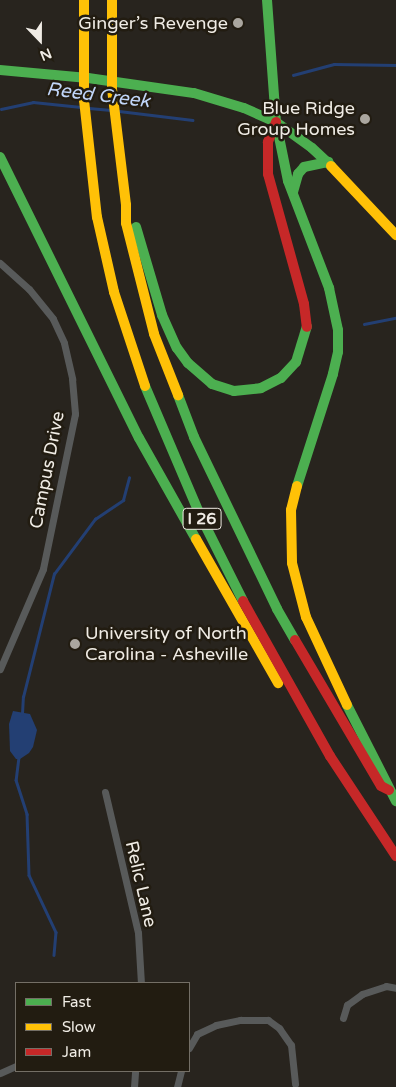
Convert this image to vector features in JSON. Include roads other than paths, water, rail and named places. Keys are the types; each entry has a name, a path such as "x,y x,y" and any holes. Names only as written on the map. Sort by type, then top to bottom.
{"main road":[{"name":"I 26","path":"84,0 82,35 88,150 97,216 114,292 142,380 170,448 229,574 330,756 396,856"},
{"name":"I 26","path":"112,0 112,89 126,205 126,223 140,285 157,343 194,437 245,546 286,626 376,779 381,786 389,790 396,801"},
{"path":"267,0 276,122 293,192 333,301 338,330 338,352 333,374 300,472 291,510 292,563 306,617 360,734 383,773 389,790"},
{"path":"0,70 88,78 194,92 244,108 276,122 328,162 396,236"},
{"path":"126,205 135,223 162,314 177,348 188,363 212,384 229,390 248,391 272,383 281,378 296,362 305,341 307,330 304,304 268,174 268,142 276,122"},
{"path":"0,157 102,366 178,509 315,745 330,756"},
{"path":"293,192 298,174 304,167 310,164 328,162"}],"street":[{"name":"Campus Drive","path":"0,263 29,288 52,320 64,344 72,379 75,414 43,569 0,669"},
{"name":"Relic Lane","path":"105,792 138,933 141,982"},
{"path":"343,1018 347,1005 362,994 386,986 396,988"},
{"path":"190,1046 197,1034 216,1025 248,1020 268,1020 279,1028 291,1045 295,1084"},
{"path":"0,1073 15,1066"},
{"path":"134,1087 136,1072"},
{"path":"177,1087 181,1072"}],"water":[{"path":"13,711 30,714 37,730 33,747 29,753 20,759 16,759 10,751 9,724"}],"waterway":[{"name":"Reed Creek","path":"293,75 334,64 396,65"},
{"name":"Reed Creek","path":"1,109 33,102 81,107"},
{"name":"Reed Creek","path":"89,108 111,110"},
{"name":"Reed Creek","path":"119,111 192,120"},
{"path":"364,324 396,318"},
{"path":"22,714 23,697 54,574 95,519 123,500 129,478"},
{"path":"19,757 16,780 27,814 29,875 56,932 54,955"}],"place":[{"name":"Ginger’s Revenge","path":"238,23"},
{"name":"Blue Ridge Group Homes","path":"365,119"},
{"name":"University of North Carolina - Asheville","path":"75,644"}]}
